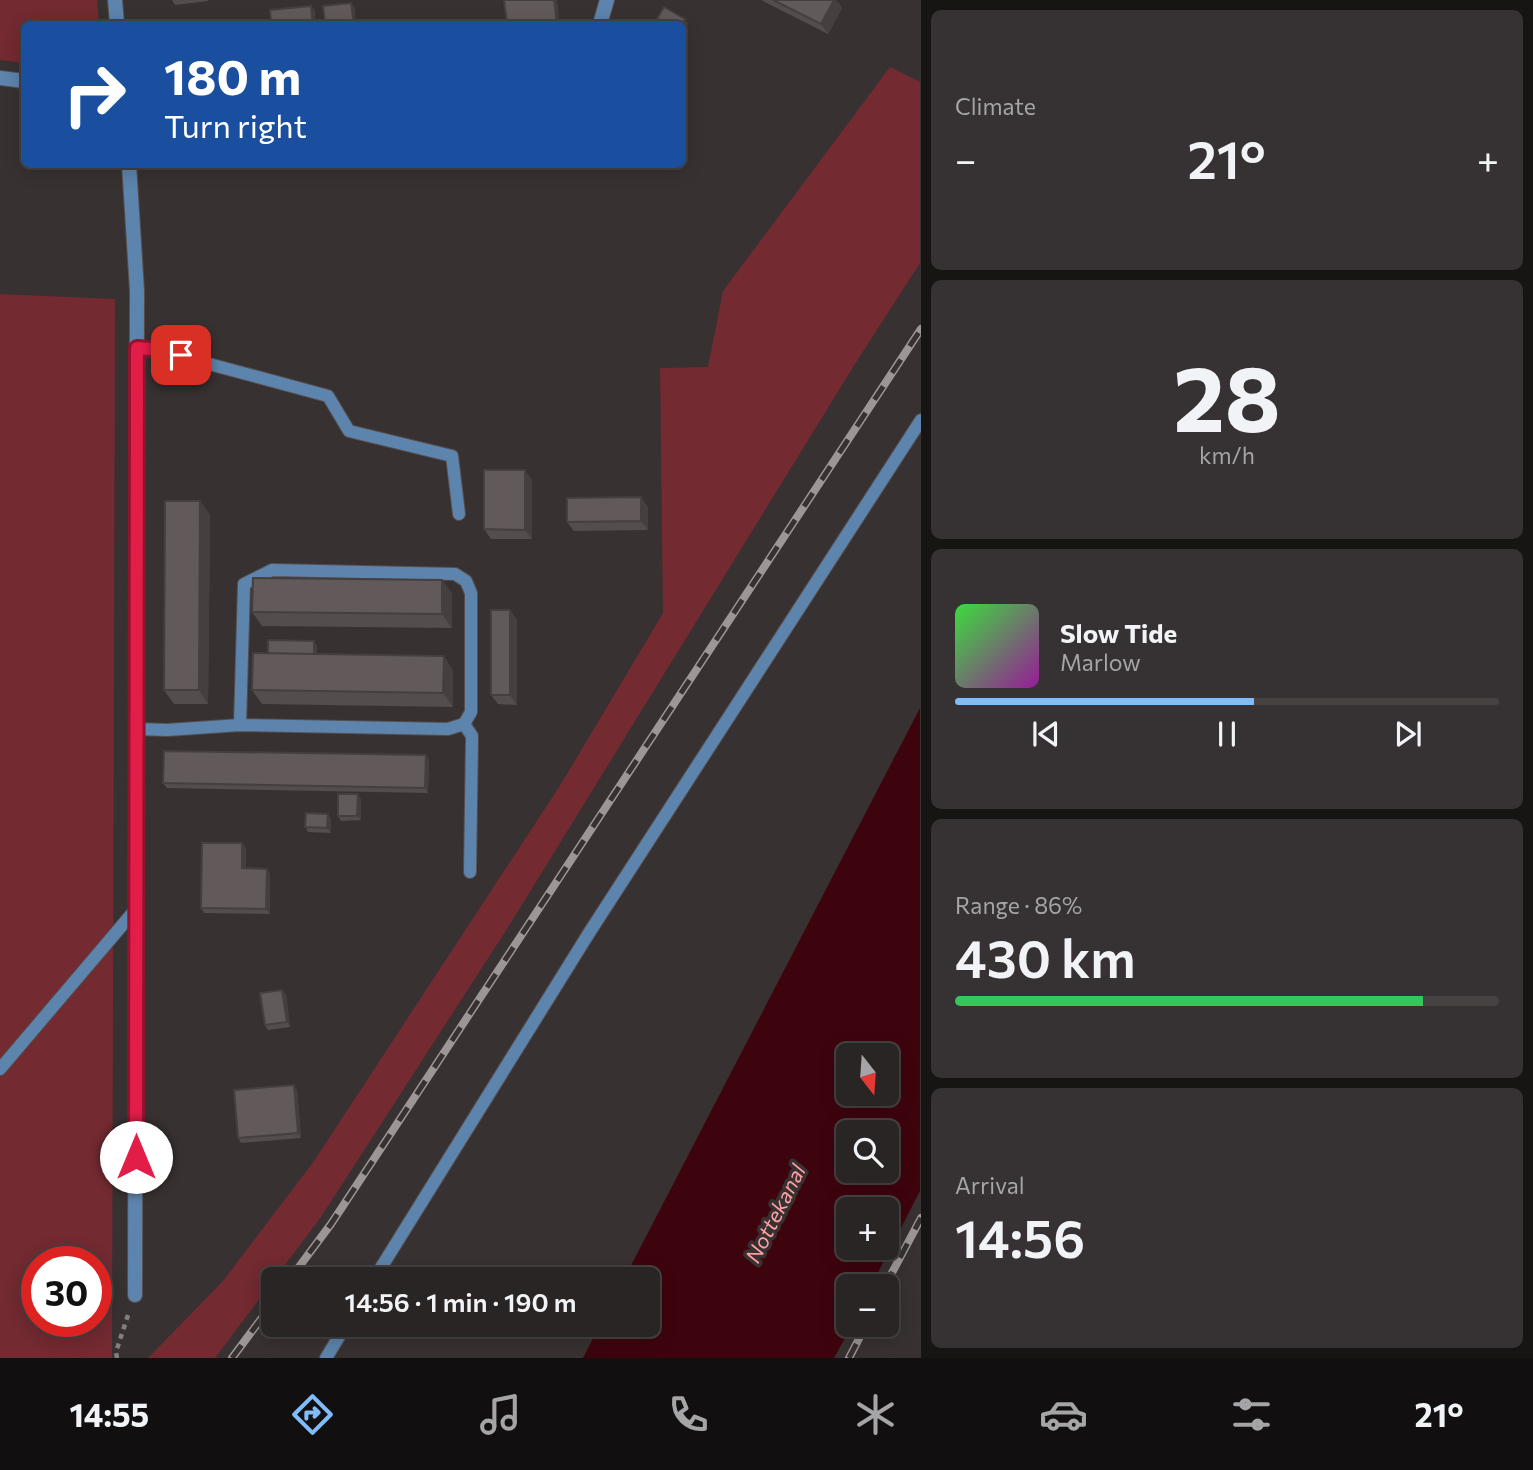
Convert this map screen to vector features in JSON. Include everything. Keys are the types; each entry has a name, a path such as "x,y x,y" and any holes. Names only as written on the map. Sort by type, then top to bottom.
{"street":[{"path":"115,0 117,21"},
{"path":"601,21 607,0"},
{"path":"0,78 21,81"},
{"path":"129,168 137,290 135,1295"}],"lane":[{"path":"137,348 165,350 328,396 349,431 452,456 459,514"},
{"path":"381,1267 589,933 920,420"},
{"path":"137,729 167,730 240,725 447,729 464,724 471,712 471,593 466,580 454,574 272,570 244,584 240,725"},
{"path":"464,724 472,736 470,872"},
{"path":"0,1069 136,909"},
{"path":"326,1358 339,1337"}],"path":[{"path":"117,1358 116,1352 135,1295"}],"shaded area":[{"path":"0,0 97,0 99,21 21,21 21,63 0,60"},
{"path":"890,67 920,82 920,263 507,929 321,1217 283,1267 261,1267 261,1297 215,1358 148,1358 223,1281 314,1161 561,784 663,613 660,368 708,367 723,291"},
{"path":"0,294 115,299 112,1358 0,1358"}],"water":[{"name":"Nottekanal","path":"920,708 920,1191 899,1232 899,1197 836,1197 836,1260 884,1260 877,1274 836,1274 836,1337 845,1337 834,1358 583,1358 594,1337 660,1337 660,1267 630,1267"}],"building":[{"path":"504,0 554,0 557,21 507,21"},
{"path":"773,0 834,0 821,24"},
{"path":"351,3 354,21 325,21 323,6"},
{"path":"311,6 313,21 271,21 270,10"},
{"path":"664,7 685,19 684,21 656,21"},
{"path":"484,470 525,470 525,530 484,529"},
{"path":"641,497 641,521 567,522 567,498"},
{"path":"165,501 200,501 199,690 164,690"},
{"path":"253,578 442,580 442,614 252,612"},
{"path":"491,610 510,610 510,695 491,695"},
{"path":"268,640 314,641 314,654 268,654"},
{"path":"253,653 444,656 443,693 252,690"},
{"path":"164,751 426,755 425,788 163,783"},
{"path":"338,794 358,794 357,816 338,816"},
{"path":"306,813 328,814 327,828 305,827"},
{"path":"202,843 242,843 242,868 267,869 266,909 201,908"},
{"path":"282,990 287,1022 265,1025 260,993"},
{"path":"294,1085 298,1133 238,1138 234,1090"}],"railway":[{"path":"299,1267 331,1224 921,329"},
{"path":"891,1274 921,1218"},
{"path":"232,1358 261,1319"},
{"path":"849,1358 860,1337"}],"route":[{"path":"136,1157 137,348 165,350 181,355"}]}
